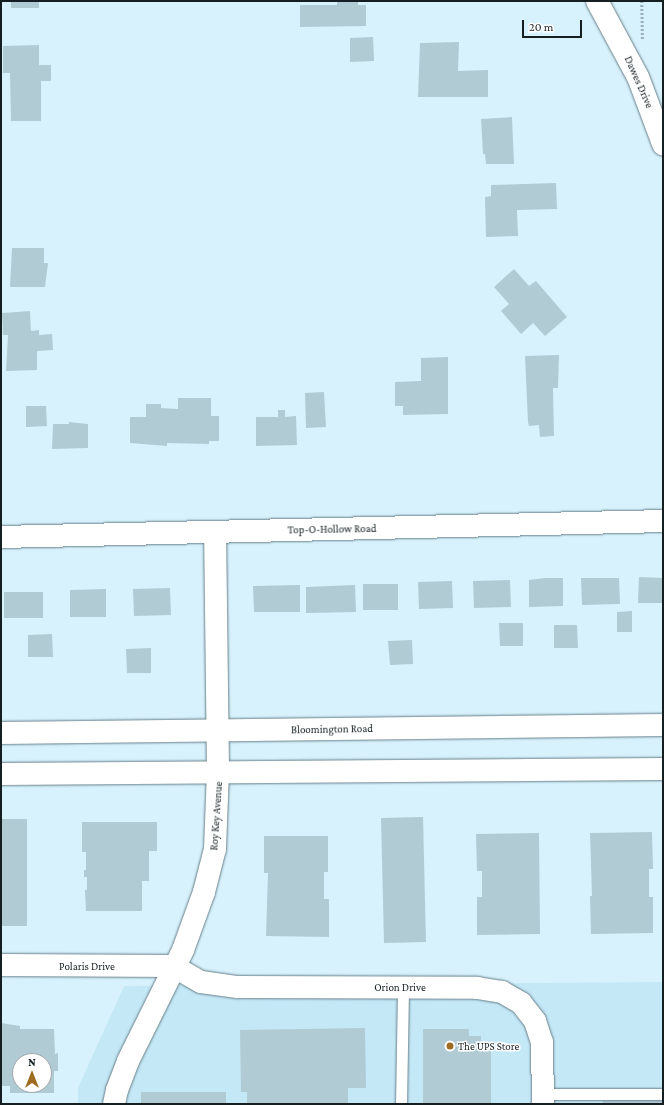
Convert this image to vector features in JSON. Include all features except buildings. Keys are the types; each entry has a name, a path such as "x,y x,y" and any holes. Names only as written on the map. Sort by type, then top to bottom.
{"street":[{"name":"Dawes Drive","path":"597,1 638,77 663,144"},
{"name":"Top-O-Hollow Road","path":"1,537 663,521"},
{"name":"Roy Key Avenue","path":"114,1104 116,1090 128,1061 173,966 183,950 204,892 215,849 218,771 216,532"},
{"name":"Bloomington Road","path":"1,733 663,725"},
{"path":"1,774 218,771 663,769"},
{"name":"Polaris Drive","path":"1,965 173,966"},
{"name":"Orion Drive","path":"173,966 201,982 238,987 477,988 502,992 521,1003 535,1021 542,1042 543,1099"}],"lane":[{"path":"401,1104 403,987"},
{"path":"543,1099 663,1094"}],"path":[{"path":"642,1 645,47"}],"shaded area":[{"path":"663,982 663,1104 78,1104 78,1088 124,986"}],"place":[{"name":"The UPS Store","path":"450,1046"}]}
